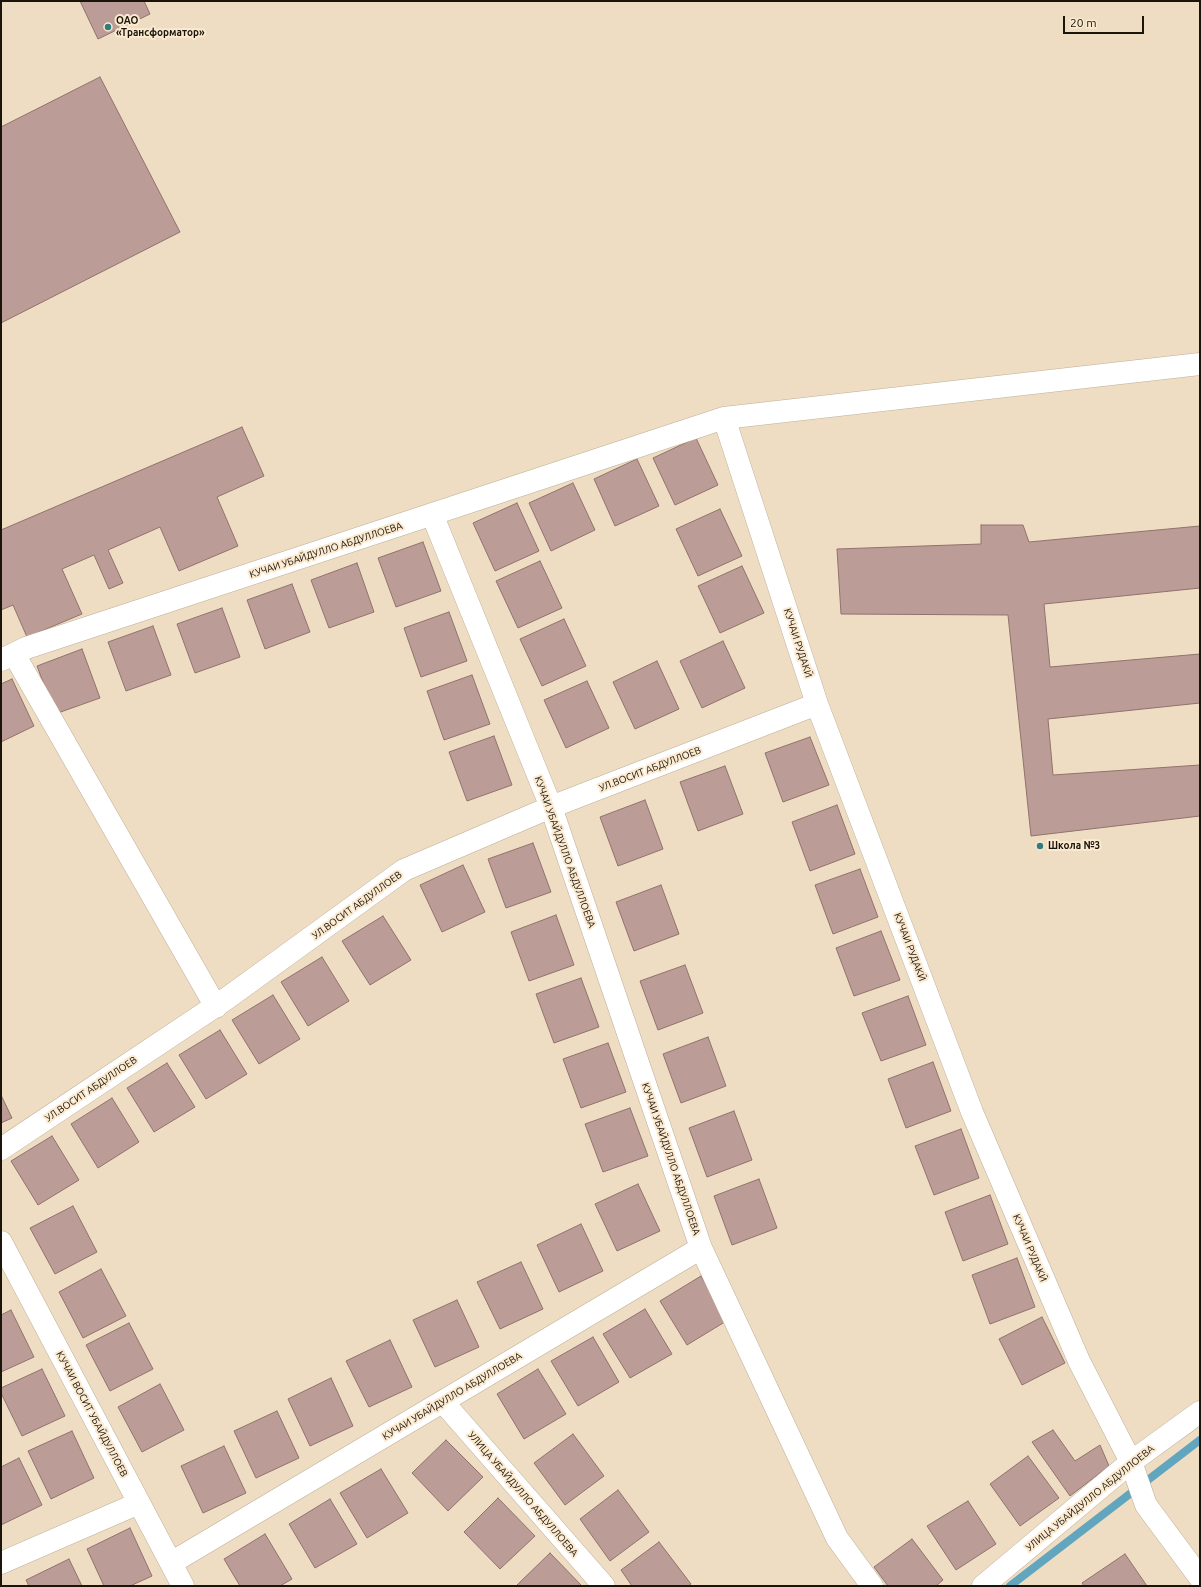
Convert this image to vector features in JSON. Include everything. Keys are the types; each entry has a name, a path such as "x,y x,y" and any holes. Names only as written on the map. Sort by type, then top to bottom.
{"street":[{"name":"КУЧАИ УБАЙДУЛЛО АБДУЛЛОЕВА","path":"8,657 34,646 724,418 1200,364"},
{"name":"КУЧАИ РУДАКӢ","path":"724,418 817,704 972,1112 1079,1361 1131,1462 1146,1505 1200,1578"},
{"name":"КУЧАИ УБАЙДУЛЛО АБДУЛЛОЕВА","path":"171,1563 701,1248 551,807 432,514"},
{"path":"8,657 216,1007"},
{"name":"УЛ.ВОСИТ АБДУЛЛОЕВ","path":"1,1149 216,1007 404,870 551,807 817,704"},
{"name":"КУЧАИ ВОСИТ УБАЙДУЛЛОЕВ","path":"1,1242 183,1586"},
{"path":"701,1248 837,1538 872,1586"},
{"name":"УЛИЦА УБАЙДУЛЛО АБДУЛЛОЕВА","path":"442,1402 604,1586"},
{"name":"УЛИЦА УБАЙДУЛЛО АБДУЛЛОЕВА","path":"983,1586 1131,1462 1200,1412"},
{"path":"1,1563 139,1503"}],"building":[{"name":"ОАО «Трансформатор»","path":"80,1 144,1 150,14 98,39"},
{"path":"100,77 180,232 1,323 1,127"},
{"path":"242,427 264,476 217,497 238,546 179,571 160,527 108,550 123,583 109,589 94,555 62,569 82,614 27,637 13,605 1,610 1,530"},
{"path":"696,438 718,485 675,505 653,458"},
{"path":"637,459 659,506 615,526 594,479"},
{"path":"573,483 595,530 551,551 529,503"},
{"path":"517,503 539,551 495,571 473,523"},
{"path":"720,509 742,556 698,576 676,529"},
{"path":"981,525 1023,525 1029,542 1200,526 1200,588 1044,604 1050,667 1200,654 1200,703 1048,719 1053,775 1200,765 1200,816 1031,836 1008,615 841,614 837,549 981,544"},
{"path":"423,542 441,591 396,607 378,558"},
{"path":"540,561 562,608 518,628 496,581"},
{"path":"357,563 374,612 329,628 311,580"},
{"path":"742,566 764,613 720,633 698,586"},
{"path":"292,584 310,632 265,649 247,600"},
{"path":"222,608 240,657 195,673 177,624"},
{"path":"449,612 467,661 421,677 404,628"},
{"path":"564,619 586,666 542,686 520,639"},
{"path":"153,626 171,675 126,691 108,642"},
{"path":"723,641 745,688 702,708 680,661"},
{"path":"82,649 100,698 55,714 37,666"},
{"path":"657,661 679,709 635,729 613,682"},
{"path":"472,675 490,724 444,740 427,691"},
{"path":"12,679 34,726 1,742 1,684"},
{"path":"587,681 609,728 566,748 544,700"},
{"path":"494,736 512,785 467,801 449,752"},
{"path":"810,737 829,785 783,802 765,753"},
{"path":"725,766 743,814 698,831 680,782"},
{"path":"645,800 663,849 618,866 600,817"},
{"path":"837,805 855,854 810,871 792,822"},
{"path":"533,843 551,892 506,908 488,859"},
{"path":"463,865 485,912 442,932 420,885"},
{"path":"860,869 878,917 833,934 815,885"},
{"path":"661,885 679,934 634,951 616,902"},
{"path":"556,915 574,965 529,981 511,932"},
{"path":"383,916 411,960 370,985 342,941"},
{"path":"881,931 900,980 854,996 836,948"},
{"path":"322,957 349,1001 308,1026 281,982"},
{"path":"685,965 703,1013 658,1030 640,981"},
{"path":"581,978 599,1027 554,1043 536,994"},
{"path":"273,995 300,1039 259,1064 232,1020"},
{"path":"908,996 926,1045 881,1061 862,1013"},
{"path":"220,1030 247,1074 206,1099 179,1055"},
{"path":"708,1037 726,1086 681,1103 663,1054"},
{"path":"608,1043 626,1092 581,1108 563,1059"},
{"path":"933,1062 951,1111 906,1128 888,1079"},
{"path":"167,1063 195,1107 154,1132 127,1088"},
{"path":"1,1095 12,1118 1,1123"},
{"path":"112,1098 139,1142 98,1168 71,1124"},
{"path":"630,1108 648,1156 603,1172 585,1124"},
{"path":"734,1111 752,1160 707,1177 689,1128"},
{"path":"961,1129 979,1178 934,1195 915,1146"},
{"path":"52,1136 79,1180 38,1205 11,1161"},
{"path":"759,1179 777,1228 732,1245 714,1196"},
{"path":"638,1184 660,1231 617,1251 595,1204"},
{"path":"990,1195 1008,1244 963,1261 945,1212"},
{"path":"73,1206 97,1252 55,1274 30,1228"},
{"path":"581,1224 603,1271 559,1292 537,1245"},
{"path":"1017,1258 1035,1307 990,1324 972,1275"},
{"path":"521,1262 543,1309 500,1329 477,1282"},
{"path":"101,1269 126,1316 83,1338 59,1292"},
{"path":"701,1276 728,1320 687,1345 660,1301"},
{"path":"457,1300 479,1347 435,1367 413,1320"},
{"path":"645,1309 672,1354 630,1378 603,1334"},
{"path":"11,1310 34,1357 1,1372 1,1315"},
{"path":"1042,1317 1065,1363 1022,1385 999,1339"},
{"path":"129,1323 153,1369 110,1391 86,1345"},
{"path":"593,1337 619,1382 578,1406 551,1361"},
{"path":"390,1340 412,1387 369,1407 346,1361"},
{"path":"42,1369 65,1416 22,1436 1,1393 1,1388"},
{"path":"538,1369 566,1414 524,1439 497,1394"},
{"path":"331,1378 353,1426 310,1446 288,1399"},
{"path":"160,1384 184,1430 142,1452 118,1407"},
{"path":"277,1411 299,1458 256,1478 234,1431"},
{"path":"1053,1430 1075,1461 1100,1445 1109,1466 1070,1496 1032,1442"},
{"path":"72,1431 94,1478 51,1499 28,1451"},
{"path":"573,1434 604,1476 565,1505 534,1463"},
{"path":"446,1440 483,1477 448,1511 412,1473"},
{"path":"224,1446 246,1493 203,1513 181,1466"},
{"path":"1028,1456 1059,1498 1020,1526 990,1484"},
{"path":"19,1458 42,1505 1,1525 1,1467"},
{"path":"381,1469 408,1513 367,1538 340,1493"},
{"path":"618,1490 649,1532 610,1561 580,1519"},
{"path":"498,1498 535,1536 500,1569 464,1532"},
{"path":"330,1499 357,1544 315,1568 289,1524"},
{"path":"968,1501 996,1544 956,1570 927,1526"},
{"path":"130,1528 152,1576 130,1586 104,1586 87,1549"},
{"path":"265,1534 292,1579 280,1586 240,1586 224,1559"},
{"path":"912,1539 943,1580 936,1586 888,1586 874,1567"},
{"path":"659,1542 691,1584 688,1586 632,1586 621,1570"},
{"path":"550,1553 582,1586 516,1586"},
{"path":"1125,1554 1147,1586 1084,1586 1082,1583"},
{"path":"69,1559 82,1586 29,1586 26,1580"}],"waterway":[{"path":"1010,1586 1200,1440"}],"place":[{"name":"ОАО «Трансформатор»","path":"108,27"},
{"name":"Школа №3","path":"1040,846"}]}
